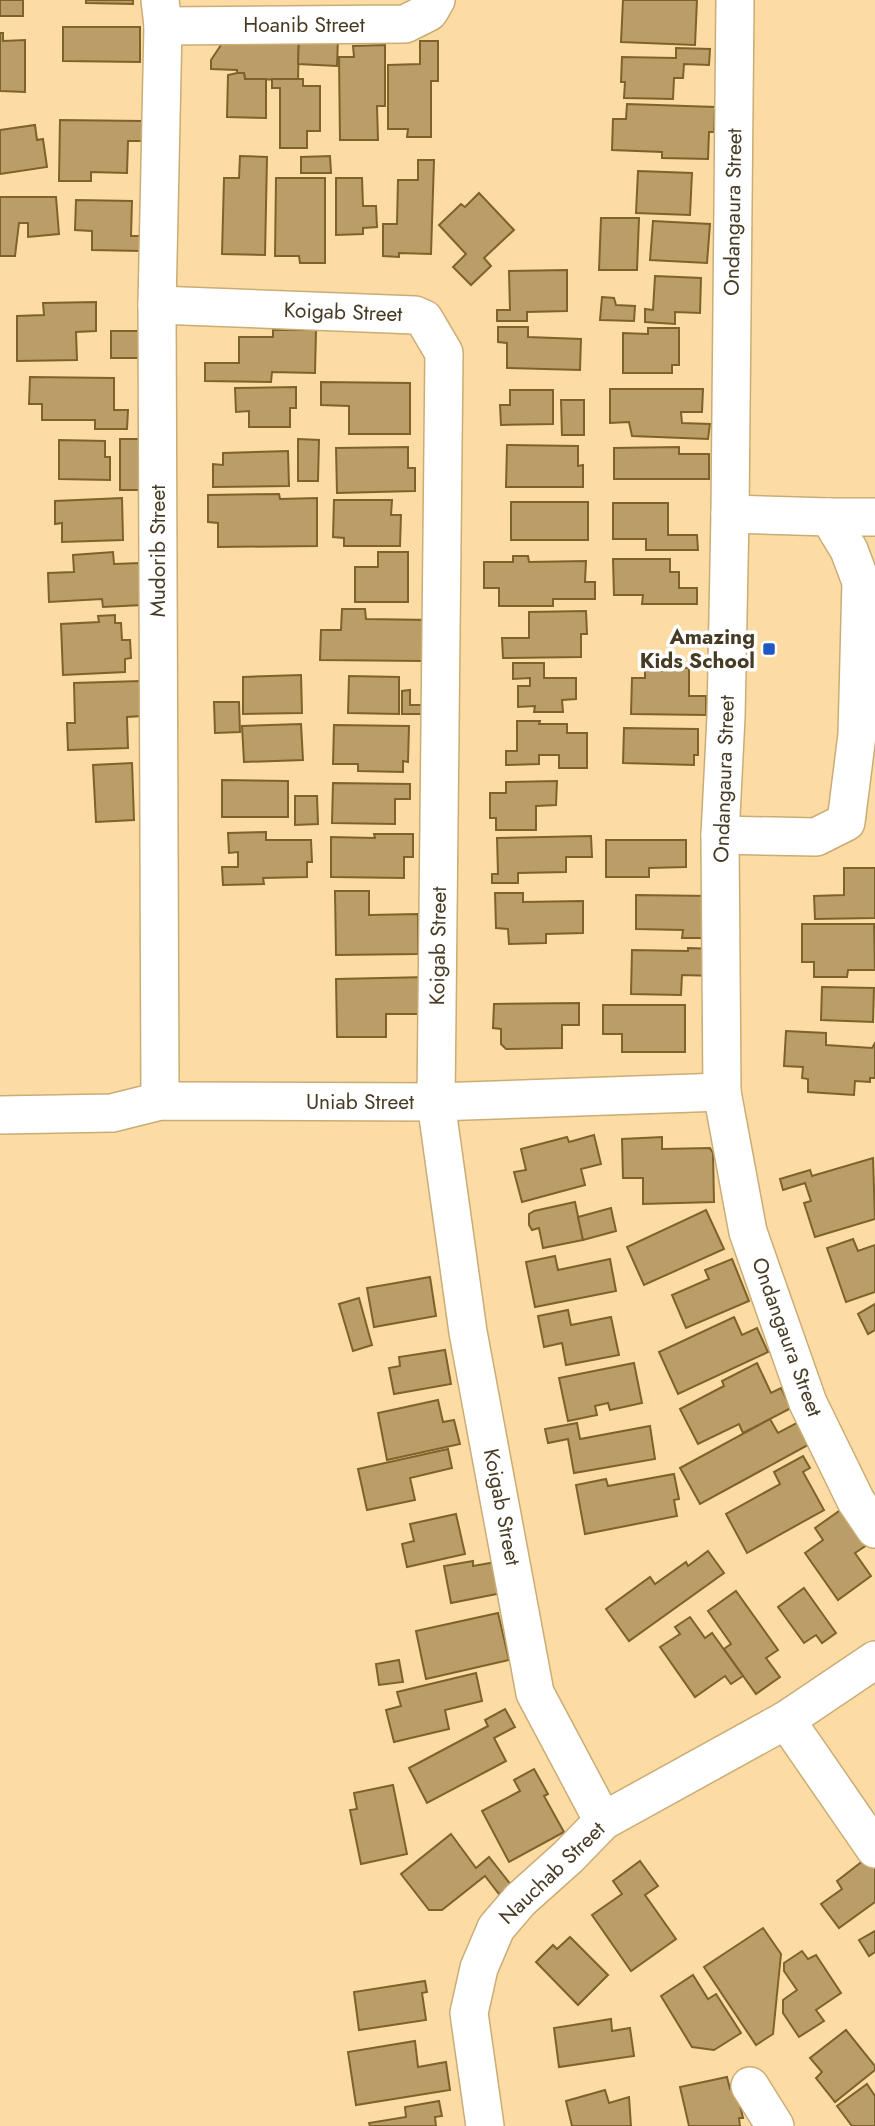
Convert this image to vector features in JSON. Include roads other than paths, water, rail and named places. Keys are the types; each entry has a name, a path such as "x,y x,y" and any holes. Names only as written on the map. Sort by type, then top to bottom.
{"street":[{"name":"Hoanib Street","path":"161,13 405,24 429,12 436,0"},
{"name":"Ondangaura Street","path":"735,0 730,514 726,717 720,835 722,1092 748,1232 808,1403 856,1501 875,1529"},
{"name":"Mudorib Street","path":"160,1101 157,305 161,13"},
{"name":"Koigab Street","path":"157,305 415,315 424,319 444,353 436,1102 468,1332 535,1693 603,1821"},
{"path":"730,514 875,517"},
{"path":"720,835 816,837 846,822 857,735 861,582 849,550 829,517"},
{"name":"Uniab Street","path":"0,1115 112,1114 160,1101 436,1102 722,1092"},
{"name":"Nauchab Street","path":"485,2126 469,2013 479,1968 496,1928 520,1900 603,1821 786,1720 875,1660"},
{"path":"786,1720 875,1849"},
{"path":"750,2086 775,2126"}],"place":[{"name":"Amazing Kids School","path":"769,649"}]}
